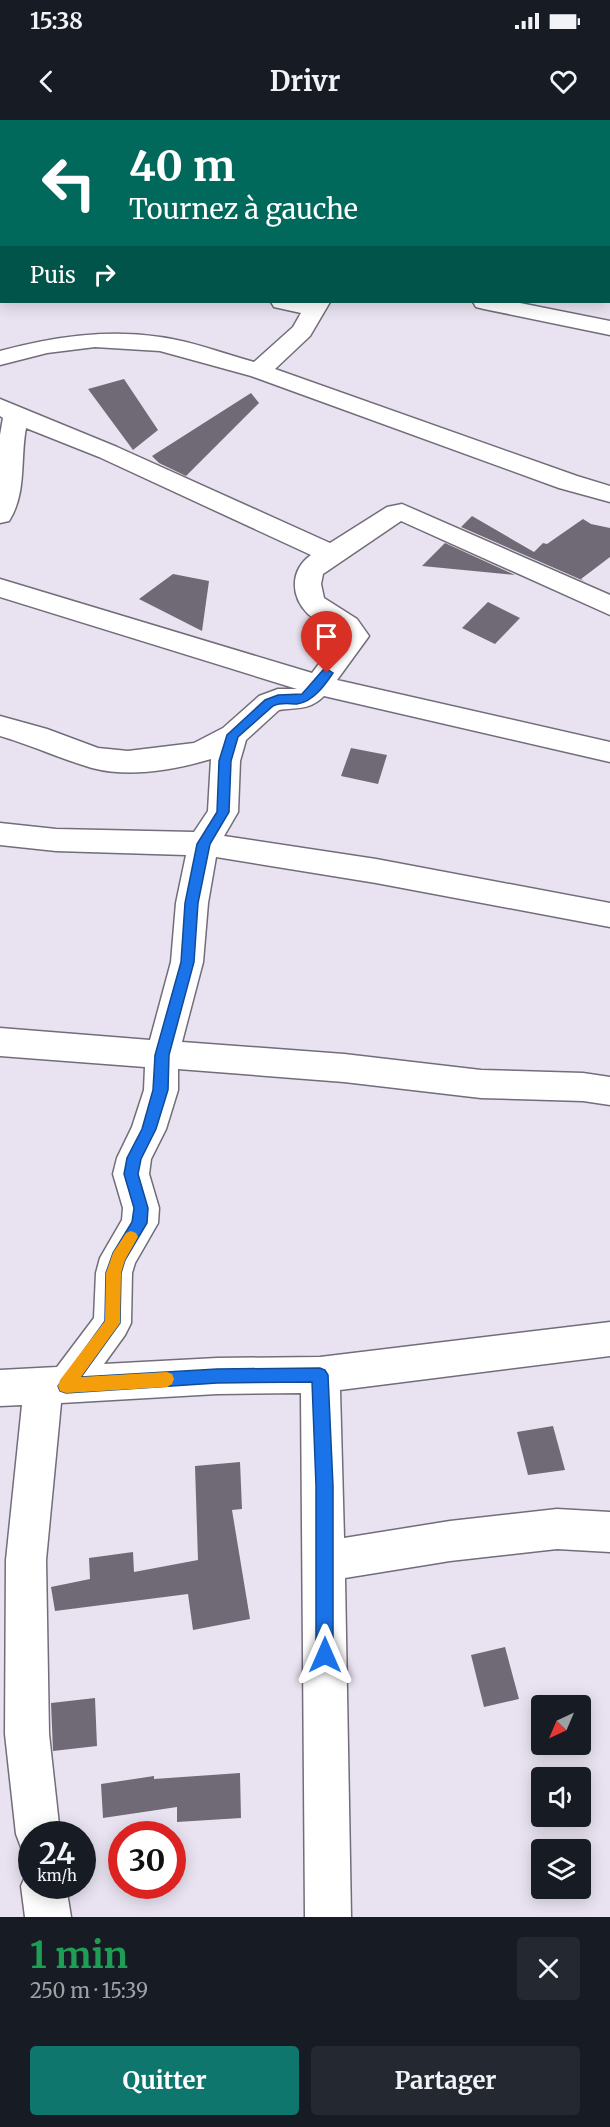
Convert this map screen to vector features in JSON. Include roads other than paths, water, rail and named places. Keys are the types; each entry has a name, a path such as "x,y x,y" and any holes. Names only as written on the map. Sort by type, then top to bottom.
{"street":[{"path":"259,371 302,331 317,305 294,303"},
{"path":"489,303 610,328"},
{"path":"1,356 46,346 95,340 161,344 259,371 568,482 610,494"},
{"path":"0,515 10,486 8,410 108,452 331,554"},
{"path":"0,726 37,736 95,758 128,762 184,756 203,751 233,735 269,703 278,699 299,700 306,697 318,685 355,636 352,629 319,610 311,600 307,586 308,573 317,563 396,513 402,512 610,606"},
{"path":"0,588 318,685 610,752"},
{"path":"35,1821 13,1735 26,1560 54,1386 112,1323 114,1273 118,1258 140,1223 141,1208 131,1174 134,1158 149,1129 160,1090 162,1055 187,962 192,903 203,844 223,812 225,761 233,735"},
{"path":"0,834 56,840 203,844 376,871 610,915"},
{"path":"0,1042 344,1068 481,1084 583,1087 610,1091"},
{"path":"0,1388 217,1376 320,1375 610,1339"},
{"path":"320,1375 325,1561 324,1750 328,1917"},
{"path":"325,1561 450,1541 545,1530 610,1532"},
{"path":"46,1899 48,1917"}]}
